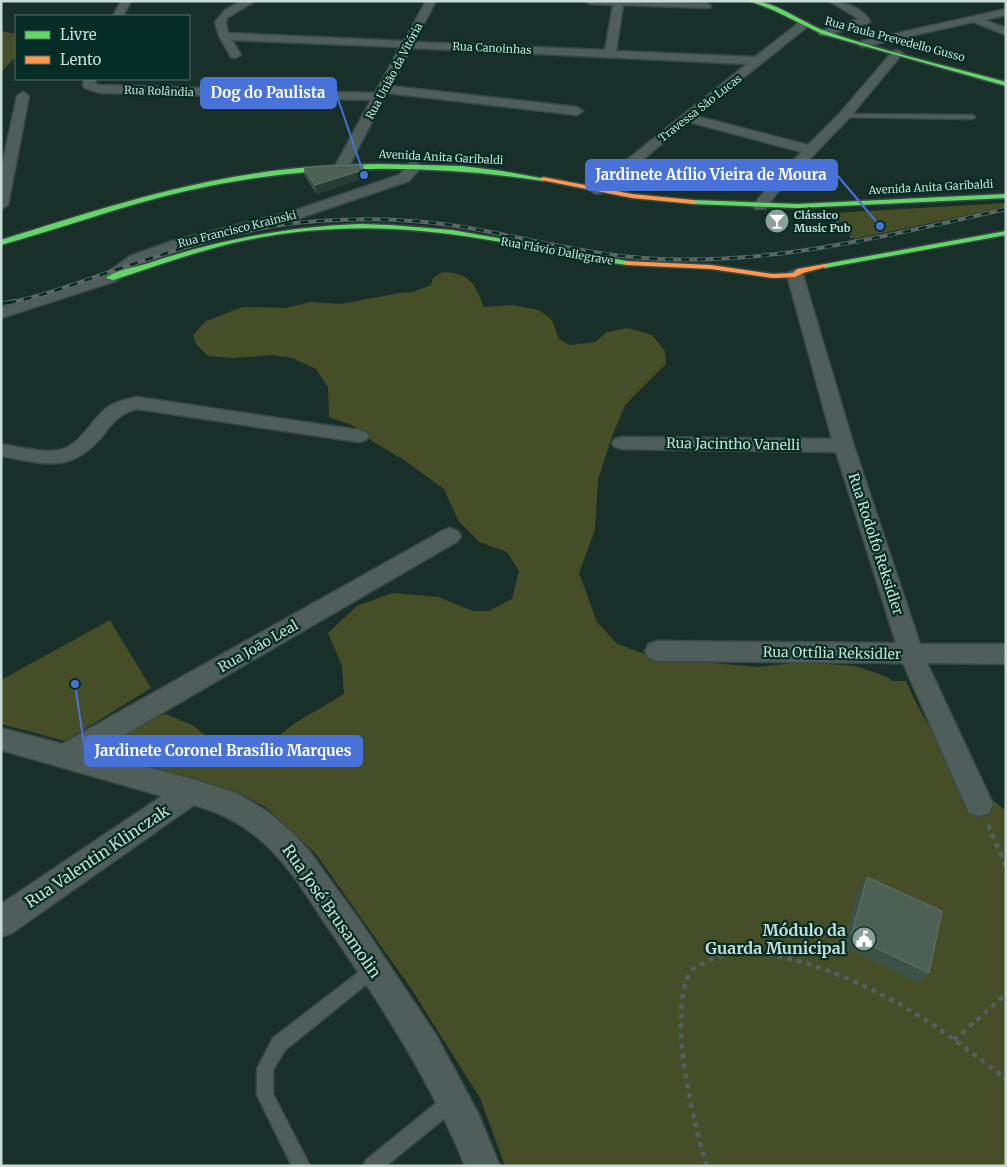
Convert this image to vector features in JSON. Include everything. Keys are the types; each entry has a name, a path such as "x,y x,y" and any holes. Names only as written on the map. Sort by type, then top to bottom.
{"street":[{"path":"119,15 126,1"},
{"path":"236,55 219,27 221,18 250,1"},
{"name":"Rua União da Vitória","path":"342,166 431,1"},
{"path":"590,1 706,6"},
{"name":"Rua Paula Prevedello Gusso","path":"752,1 775,9 824,33 1006,84"},
{"path":"824,33 865,21 863,17 834,1"},
{"path":"610,54 620,2"},
{"path":"862,44 1006,12"},
{"path":"974,19 1006,32"},
{"name":"Travessa São Lucas","path":"596,190 804,24"},
{"name":"Rua Canoinhas","path":"224,36 760,61"},
{"path":"760,206 772,190 844,116 897,53"},
{"name":"Rua Rolândia","path":"90,82 100,89 382,93 577,111"},
{"path":"1,205 23,96"},
{"path":"687,118 810,150"},
{"name":"Avenida Anita Garibaldi","path":"1,243 110,208 183,188 264,174 342,166 415,166 508,173 596,190 675,201 760,206 1006,196"},
{"name":"Rua Francisco Krainski","path":"6,310 110,278 135,259 168,247 208,235 278,220 404,178 415,166"},
{"name":"Rua Flávio Dallegrave","path":"110,278 205,248 258,236 313,228 376,227 452,232 608,261 726,268 773,276 795,275 800,270 1005,235"},
{"name":"Rua Rodolfo Reksidler","path":"795,275 844,446 911,654 979,804"},
{"path":"1,450 47,456 69,454 79,447 116,408 127,403 359,436"},
{"name":"Rua Jacintho Vanelli","path":"622,443 844,446"},
{"name":"Rua João Leal","path":"65,756 450,536"},
{"name":"Rua Ottília Reksidler","path":"657,650 1006,654"},
{"name":"Rua José Brusamolin","path":"1,739 226,802 249,813 269,828 300,862 418,1035 454,1100 473,1139 483,1166"},
{"name":"Rua Valentin Klinczak","path":"1,922 192,791"}],"lane":[{"path":"844,116 972,117"},
{"path":"301,1166 265,1095 265,1069 279,1044 374,970"},
{"path":"372,1166 454,1100"}],"path":[{"path":"825,204 828,211 856,242"},
{"path":"979,804 1006,866"},
{"path":"707,1166 695,1126 685,1073 681,1002 690,972 712,956 743,950 817,966 895,1002 954,1040 1006,1079"},
{"path":"954,1040 1006,994"}],"green space":[{"path":"1,31 15,34 15,58 1,72"},
{"path":"1006,203 1006,207 855,239 833,213"},
{"path":"442,272 459,274 470,280 484,307 513,305 539,310 552,320 559,339 570,345 595,342 607,332 628,328 652,335 665,351 666,364 625,405 610,442 598,480 595,530 579,573 597,622 617,644 656,658 758,667 801,662 855,666 885,676 893,681 906,681 929,726 948,753 994,801 1006,810 1006,1166 505,1166 480,1098 412,990 316,854 267,808 234,791 138,766 122,748 123,737 145,721 166,714 194,726 225,753 253,756 295,723 344,694 342,666 328,633 357,606 392,593 438,597 473,611 489,611 512,599 519,571 507,552 479,542 458,520 444,489 404,460 372,441 354,426 329,417 328,387 316,369 292,358 272,355 233,358 208,356 196,344 193,335 206,321 243,307 286,308 310,302 341,304 413,292 431,285 433,278"},
{"path":"110,620 151,688 65,741 1,724 1,680"}],"building":[{"path":"363,165 363,170 315,185 304,168 321,166"},
{"path":"867,877 942,911 929,973 851,936"}],"railway":[{"path":"8,303 51,292 218,238 293,223 352,220 418,221 451,225 619,256 689,260 781,254 826,247 1006,209"},
{"path":"1,304 15,301"}],"traffic: fast":[{"path":"752,1 775,9 824,33 1006,84"},
{"path":"1,243 158,195 212,183 294,170 336,167 419,166 502,173 543,179"},
{"path":"693,202 798,206 1006,196"},
{"path":"110,278 192,251 234,241 296,230 359,226 452,232 627,263"},
{"path":"825,266 1006,233"}],"traffic: slow":[{"path":"543,179 632,196 693,202"},
{"path":"627,263 711,267 773,276 795,275 800,271 825,266"}],"place":[{"name":"Dog do Paulista","path":"364,175"},
{"name":"Clássico Music Pub","path":"777,221"},
{"name":"Jardinete Atílio Vieira de Moura","path":"880,226"},
{"name":"Jardinete Coronel Brasílio Marques","path":"75,684"},
{"name":"Módulo da Guarda Municipal","path":"864,939"}]}
